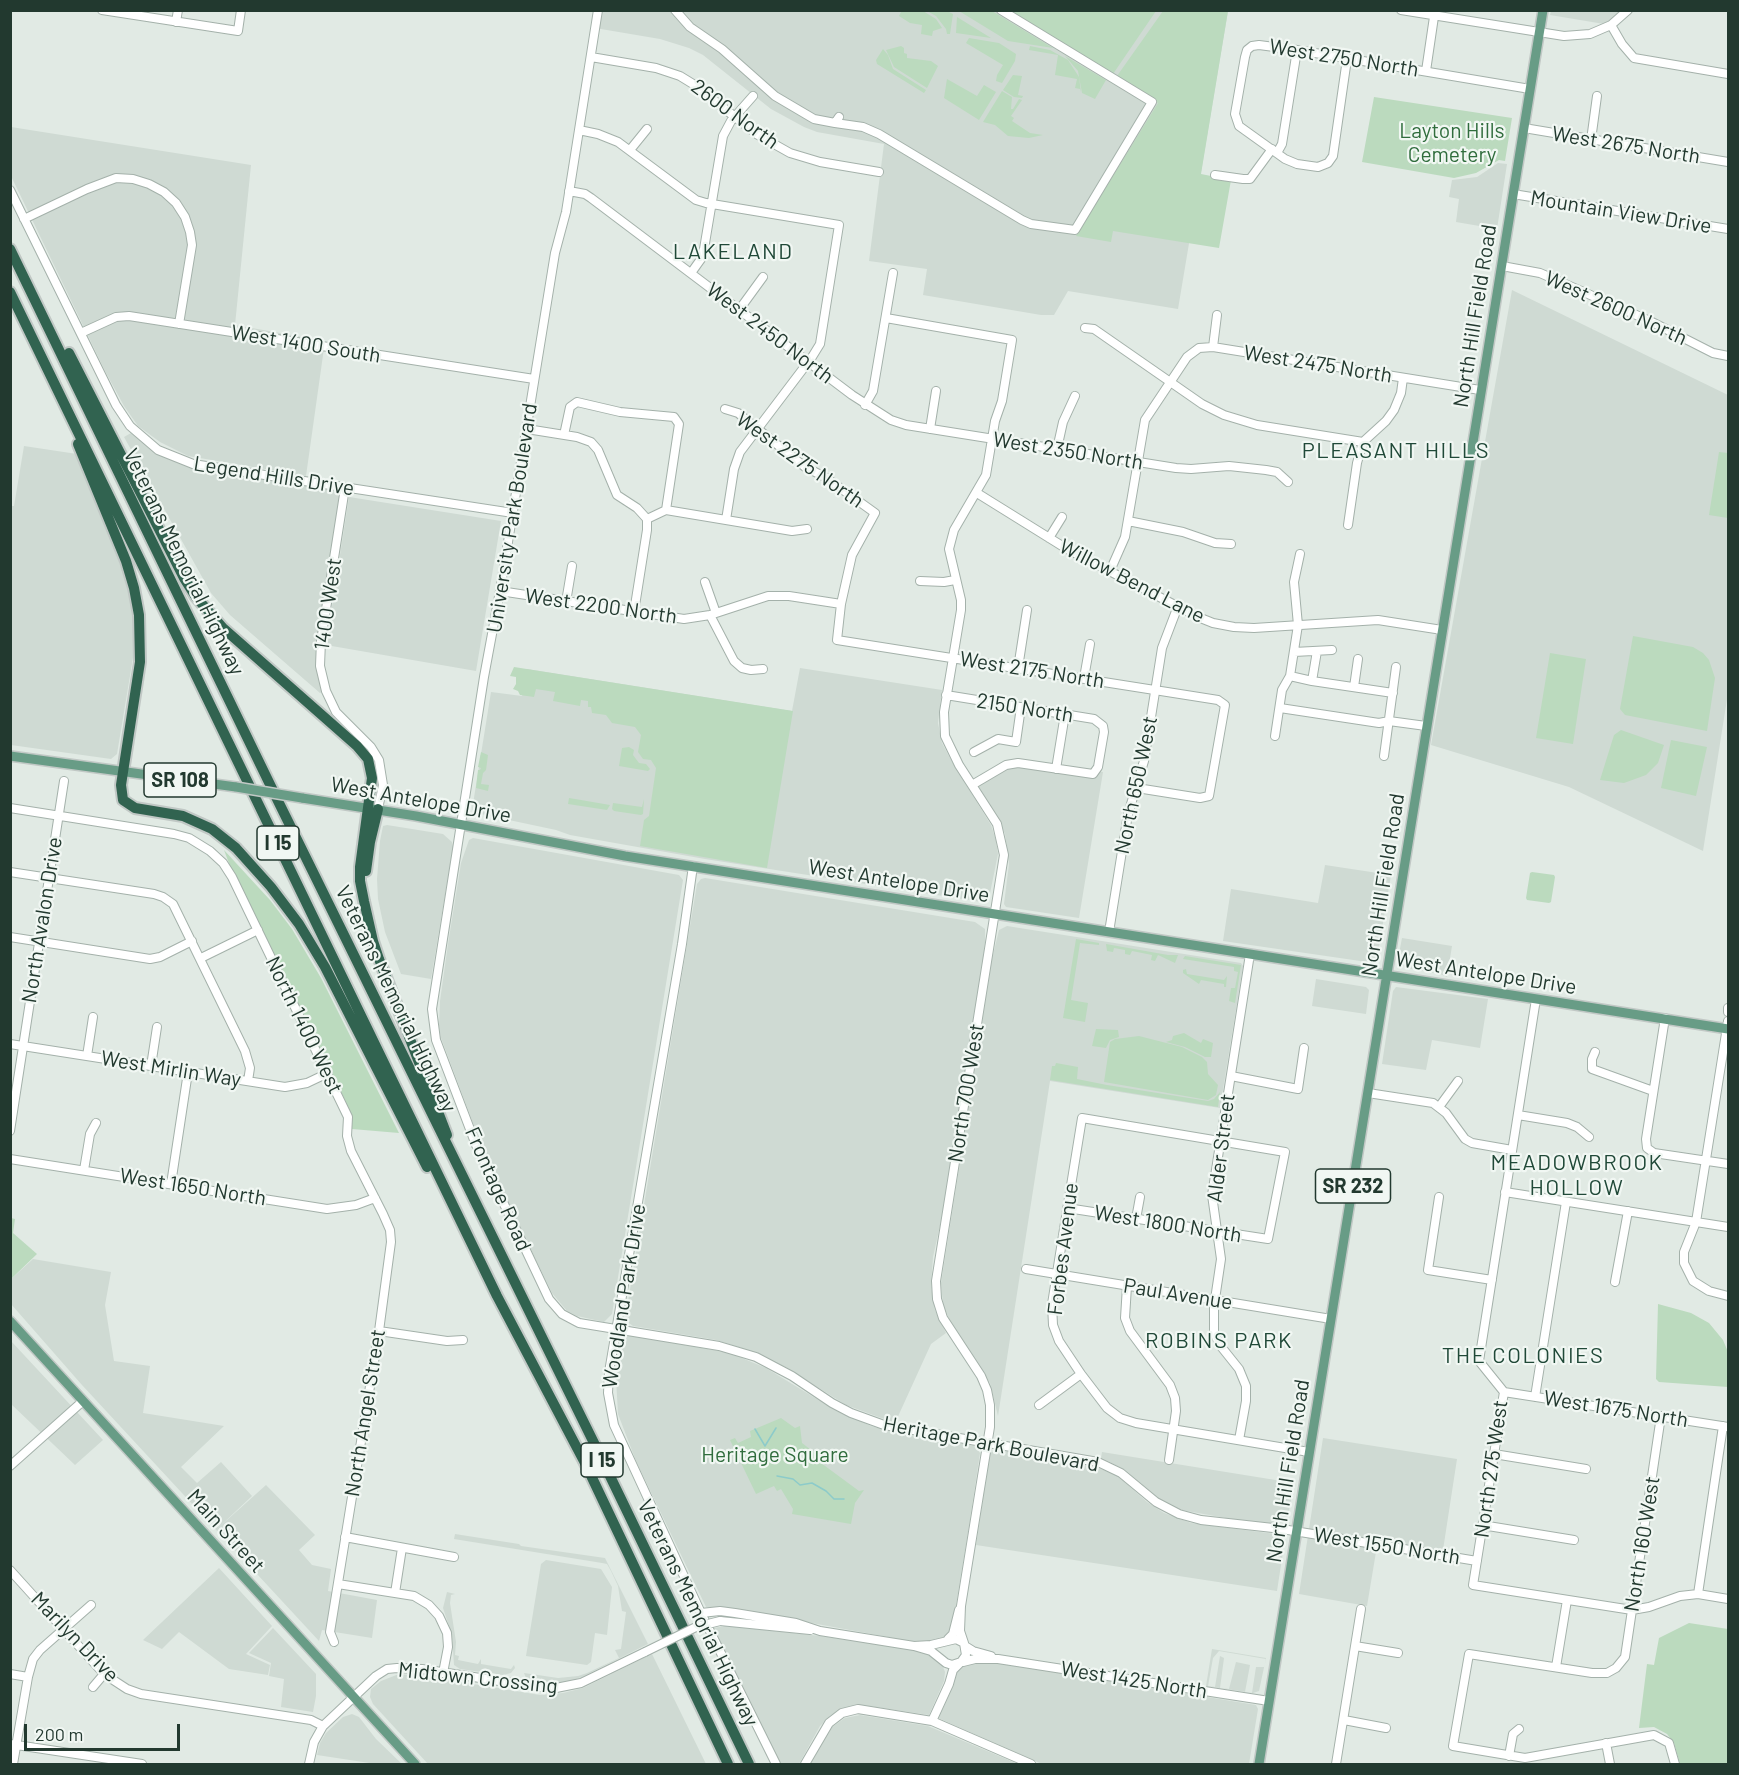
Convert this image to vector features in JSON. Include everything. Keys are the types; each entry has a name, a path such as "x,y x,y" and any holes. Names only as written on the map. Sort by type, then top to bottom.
{"highway":[{"name":"Veterans Memorial Highway","path":"10,249 749,1764"},
{"path":"21,270 34,284 191,590 223,628 363,751 369,761 372,774 373,808 364,895 373,940 445,1127 452,1157"},
{"name":"Veterans Memorial Highway","path":"10,292 497,1296 586,1465 728,1764"},
{"path":"59,390 126,561 138,606 141,634 140,662 120,793 125,803 135,808 183,816 212,829 236,848 293,915 325,967 486,1281 497,1296"}],"main road":[{"name":"North Hill Field Road","path":"1259,1764 1542,10"},
{"name":"West Antelope Drive","path":"10,756 373,808 561,844 693,866 1536,999 1728,1026"},
{"name":"Main Street","path":"10,1322 415,1764"}],"street":[{"path":"102,10 238,31 241,10"},
{"path":"177,22 178,10"},
{"name":"University Park Boulevard","path":"433,1026 433,1003 484,677 555,253 569,191 598,10"},
{"path":"675,10 690,27 722,49 766,90 810,117 837,120 879,134 1031,224 1075,230 1152,102 1001,10"},
{"path":"1401,10 1435,13 1564,36 1590,34 1611,25 1628,10"},
{"path":"1426,71 1435,13"},
{"path":"1611,25 1622,44 1634,58 1728,74"},
{"name":"West 2750 North","path":"1275,151 1244,130 1236,121 1247,50 1259,45 1530,88"},
{"path":"1215,175 1250,178 1282,144 1297,50"},
{"name":"2600 North","path":"591,57 656,68 680,76 773,145 804,158 879,172"},
{"path":"1275,151 1296,164 1318,167 1328,164 1332,156 1347,59"},
{"path":"692,273 701,259 723,136 753,96"},
{"path":"1590,140 1598,96"},
{"name":"West 2675 North","path":"1524,128 1728,162"},
{"path":"630,150 647,129"},
{"path":"579,130 608,137 630,150 696,200 839,225 821,338 817,350 736,460 726,520"},
{"path":"24,219 116,178 133,179 164,192 186,217 192,245 179,324"},
{"name":"Legend Hills Drive","path":"10,190 116,405 130,426 158,450 193,464 513,513"},
{"name":"West 2450 North","path":"569,191 585,194 591,198 852,395"},
{"name":"Mountain View Drive","path":"1513,194 1728,230"},
{"name":"West 2600 North","path":"1502,266 1540,273 1650,321 1713,353 1728,356"},
{"path":"865,405 873,391 893,273"},
{"path":"739,310 763,277"},
{"path":"1110,571 1119,554 1128,521 1145,420 1170,381 1193,352 1199,348 1213,347 1217,315"},
{"name":"West 1400 South","path":"81,333 123,316 534,379"},
{"path":"886,318 1012,340 986,475 950,540 950,560 961,600 961,610 946,695"},
{"path":"1085,328 1094,329 1202,404 1224,415 1242,421 1363,442"},
{"name":"West 2475 North","path":"1213,347 1480,390"},
{"path":"1348,525 1357,463 1363,442 1386,421 1394,410 1401,393 1403,378"},
{"path":"930,429 936,392"},
{"name":"West 2350 North","path":"852,395 891,420 930,429 1191,469 1222,466 1266,470 1277,472 1288,482"},
{"path":"1058,449 1063,422 1075,396"},
{"path":"564,435 572,403 581,402 631,414 671,416 678,420 666,510"},
{"name":"West 2275 North","path":"725,408 738,413 805,467 825,477 875,513 852,555 841,604"},
{"path":"526,429 585,438 598,450 617,495 638,508 647,519 634,612"},
{"name":"1400 West","path":"345,488 322,632 320,666 326,691 336,712 371,747 379,760 383,785 373,808"},
{"name":"Willow Bend Lane","path":"977,494 1049,538 1213,622 1234,627 1254,628 1378,620 1443,630"},
{"path":"647,519 666,510 792,531 807,529"},
{"path":"1049,538 1062,517"},
{"path":"1128,521 1183,532 1223,545 1231,544"},
{"path":"1275,736 1282,690 1290,676 1298,625 1294,582 1300,554"},
{"path":"566,602 572,566"},
{"path":"920,581 938,583 955,580"},
{"path":"705,582 713,614 734,661 742,668 763,669"},
{"name":"West 2200 North","path":"500,591 684,619 713,614 768,596 789,596 841,604"},
{"name":"West 2175 North","path":"841,604 837,640 1218,700 1225,705 1209,796 1200,798 1137,788"},
{"name":"North 650 West","path":"1108,932 1128,814 1144,761 1164,638 1178,606"},
{"path":"1018,668 1027,610"},
{"path":"1084,678 1090,644"},
{"path":"1294,652 1332,650"},
{"path":"1312,681 1317,651"},
{"path":"1354,687 1358,659"},
{"path":"1384,756 1396,667"},
{"path":"1290,676 1393,693"},
{"name":"2150 North","path":"946,695 1094,719 1102,724 1104,732 1097,770 1090,774 1056,769"},
{"name":"North 700 West","path":"946,695 943,725 948,744 997,825 1002,843 1002,870 936,1285 937,1300 944,1321 978,1370 986,1388 990,1417 961,1606"},
{"path":"974,752 998,739 1016,742 1021,707"},
{"path":"1280,708 1379,723 1389,721 1426,726"},
{"path":"972,785 1006,765 1018,763 1056,769 1065,714"},
{"name":"North Avalon Drive","path":"10,1131 64,781"},
{"path":"10,808 59,815"},
{"name":"North 1400 West","path":"59,815 189,838 223,862 348,1117 351,1151 390,1230"},
{"name":"Woodland Park Drive","path":"693,866 681,950 616,1328 608,1393 614,1425 701,1614 776,1764"},
{"path":"10,872 163,897 173,904 245,1051 250,1068 248,1081"},
{"path":"201,958 258,930"},
{"path":"10,937 150,959 160,957 192,941"},
{"name":"Alder Street","path":"1239,1440 1246,1401 1246,1386 1239,1369 1219,1344 1214,1332 1215,1299 1221,1259 1212,1195 1250,954"},
{"path":"1439,1197 1428,1270 1492,1280 1536,999"},
{"path":"87,1056 93,1017"},
{"path":"1665,1018 1646,1139 1647,1148 1654,1153 1728,1164"},
{"name":"Frontage Road","path":"433,1026 480,1155 544,1290 560,1312"},
{"path":"1728,1026 1696,1222 1684,1252 1684,1263 1693,1281 1700,1287 1728,1296"},
{"path":"151,1066 157,1027"},
{"name":"West Mirlin Way","path":"10,1044 285,1087 295,1087 328,1073"},
{"path":"1231,1077 1298,1089 1304,1048"},
{"path":"1595,1052 1592,1059 1593,1069 1653,1091"},
{"path":"171,1184 188,1072"},
{"path":"1439,1107 1458,1081"},
{"path":"1368,1093 1425,1101 1439,1107 1465,1139 1478,1144 1512,1150"},
{"path":"1518,1115 1567,1123 1577,1127 1589,1137"},
{"name":"Forbes Avenue","path":"1220,1141 1082,1118 1052,1304 1053,1325 1059,1341 1081,1374 1107,1408 1120,1418 1136,1424 1310,1452"},
{"path":"84,1170 90,1134 96,1123"},
{"name":"West 1800 North","path":"1067,1208 1217,1233 1268,1239 1285,1152 1220,1141"},
{"name":"West 1650 North","path":"10,1160 327,1209 356,1205 375,1198"},
{"path":"1505,1192 1728,1227"},
{"path":"1136,1220 1140,1197"},
{"path":"1535,1397 1566,1202"},
{"path":"1615,1282 1628,1211"},
{"name":"North Angel Street","path":"334,1642 330,1632 379,1331 391,1242 390,1230"},
{"name":"Paul Avenue","path":"1026,1269 1330,1319"},
{"name":"North 275 West","path":"1492,1280 1479,1361 1504,1392 1473,1585 1567,1600"},
{"path":"1127,1286 1125,1318 1130,1331 1170,1385 1175,1398 1176,1411 1169,1460"},
{"name":"Heritage Park Boulevard","path":"560,1312 579,1323 737,1351 774,1366 832,1403 869,1420 907,1430 1098,1462 1121,1473 1156,1502 1179,1514 1235,1525 1296,1531"},
{"path":"379,1331 447,1341 464,1340"},
{"path":"1039,1404 1081,1374"},
{"name":"West 1675 North","path":"1504,1392 1726,1427"},
{"path":"11,1464 83,1401"},
{"name":"North 160 West","path":"1556,1667 1606,1673 1616,1668 1625,1657 1661,1416"},
{"path":"1698,1594 1726,1427"},
{"path":"1494,1454 1586,1469"},
{"path":"1482,1525 1574,1540"},
{"name":"West 1550 North","path":"1296,1531 1477,1561"},
{"path":"345,1537 454,1557"},
{"path":"395,1593 402,1548"},
{"name":"Marilyn Drive","path":"10,1570 104,1674 127,1689 141,1694 311,1720 323,1726"},
{"path":"338,1584 418,1598 429,1605 439,1616 447,1633 448,1647 443,1673"},
{"path":"1675,1764 1669,1743 1654,1736 1525,1758 1454,1746 1469,1654 1556,1667 1567,1600 1632,1610 1649,1607 1680,1596 1698,1594 1728,1599"},
{"path":"14,1764 14,1744 33,1659 91,1605"},
{"path":"942,1696 946,1674 940,1650 953,1634 961,1606"},
{"path":"932,1721 953,1670 966,1655 960,1630 961,1606"},
{"path":"1336,1764 1361,1609"},
{"path":"701,1614 727,1611 791,1622 820,1631 914,1646 931,1651 952,1665 960,1663"},
{"name":"Midtown Crossing","path":"323,1726 376,1676 389,1669 405,1668 538,1688 561,1688 583,1682 696,1627 720,1621 820,1631"},
{"path":"914,1646 934,1645 956,1639 964,1645"},
{"name":"West 1425 North","path":"964,1645 973,1651 998,1659"},
{"path":"1355,1646 1398,1653"},
{"name":"West 1425 North","path":"960,1663 975,1659 998,1659 1269,1701"},
{"path":"10,1674 28,1677"},
{"path":"93,1687 104,1674"},
{"path":"805,1764 823,1731 842,1713 863,1710 932,1721 1031,1764"},
{"path":"1344,1720 1386,1728"},
{"path":"309,1764 314,1742 323,1726"},
{"path":"1509,1756 1513,1734 1520,1729"},
{"path":"1606,1743 1610,1764"},
{"path":"14,1744 142,1764"}],"shaded area":[{"path":"598,10 1228,11 1178,309 1068,291 1054,315 1041,315 923,295 927,269 869,261 884,144 817,132 804,127 771,109 703,55 689,48 660,39 595,28"},
{"path":"1551,11 1622,11 1604,24 1550,15"},
{"path":"11,127 251,165 235,325 325,341 306,476 188,456 160,442 138,426 105,371 11,176"},
{"path":"1498,163 1507,164 1497,229 1456,222 1459,199 1449,197 1452,180 1477,177"},
{"path":"1512,290 1728,395 1728,693 1703,851 1569,787 1431,745"},
{"path":"131,433 159,454 190,467 340,492 317,645 316,667 322,692 320,693 230,615 211,593 124,437"},
{"path":"24,446 77,454 115,549 129,591 133,616 133,658 117,754 111,759 11,745 10,506 14,506"},
{"path":"349,497 501,521 476,671 326,645"},
{"path":"800,668 942,690 938,723 942,743 991,825 996,840 998,854 988,903 705,859 570,835 476,813 472,810 491,692 522,696 527,669 792,711"},
{"path":"1014,759 1103,772 1079,918 1006,907 1004,904 1009,864 1005,834 998,818 974,780 1002,762"},
{"path":"383,826 443,834 452,842 431,979 401,974 385,932 378,899 377,879 380,841"},
{"path":"473,838 679,875 683,880 612,1314 604,1322 577,1316 567,1311 552,1293 485,1155 441,1038 440,1001 448,944 461,863 469,840"},
{"path":"1325,865 1391,875 1377,959 1374,963 1223,941 1231,889 1318,903"},
{"path":"705,878 975,922 985,929 982,968 941,1221 933,1257 931,1286 935,1310 946,1333 931,1344 895,1423 846,1405 787,1368 751,1351 716,1340 633,1326 625,1320 697,884"},
{"path":"1007,926 1241,963 1243,966 1220,1108 1050,1081 998,1416 990,1383 951,1323 943,1305 941,1283 992,959 999,930"},
{"path":"1402,938 1452,946 1447,977 1405,968 1398,959"},
{"path":"1316,979 1366,987 1369,990 1366,1014 1312,1006"},
{"path":"1396,987 1488,999 1480,1048 1432,1040 1426,1070 1382,1064 1393,991"},
{"path":"33,1259 111,1272 105,1305 114,1361 150,1366 143,1413 224,1426 181,1467 197,1483 221,1462 252,1496 217,1529 266,1485 315,1535 299,1550 312,1565 331,1569 328,1591 377,1600 372,1638 322,1630 319,1641 82,1385 11,1304 10,1280"},
{"path":"629,1335 730,1353 766,1368 825,1404 871,1426 975,1446 980,1453 970,1520 952,1630 945,1639 921,1643 784,1618 706,1607 636,1461 618,1414 616,1378 622,1340"},
{"path":"11,1341 103,1440 75,1465 11,1404"},
{"path":"1323,1438 1457,1459 1443,1550 1378,1540 1367,1606 1299,1594"},
{"path":"996,1450 1077,1462 1104,1470 1119,1477 1147,1502 1164,1513 1191,1523 1283,1535 1285,1539 1277,1591 976,1545 990,1453"},
{"path":"1102,1452 1294,1483 1287,1522 1283,1524 1243,1521 1181,1510 1159,1499 1124,1469 1101,1458"},
{"path":"455,1534 605,1558 648,1644 572,1681 552,1683 526,1678 524,1673 558,1678 578,1676 619,1658 615,1650 621,1649 626,1612 622,1611 618,1586 611,1571 607,1564 454,1539"},
{"path":"546,1560 601,1569 612,1587 607,1635 595,1633 591,1662 587,1665 526,1656 541,1564"},
{"path":"219,1568 272,1626 246,1654 270,1665 268,1675 229,1669 179,1632 162,1649 143,1640"},
{"path":"447,1592 455,1594 451,1595 450,1603 456,1642 455,1655 459,1656 458,1660 478,1664 481,1659 481,1664 511,1669 514,1665 515,1668 511,1673 503,1675 460,1669 454,1665 452,1635 443,1608"},
{"path":"726,1626 821,1636 926,1652 941,1662 945,1672 944,1681 929,1715 862,1705 842,1709 820,1726 799,1764 779,1764 713,1628"},
{"path":"273,1628 316,1674 313,1712 281,1707 284,1679 269,1676 271,1663 249,1653"},
{"path":"1212,1649 1266,1658 1219,1651 1213,1658 1208,1686 1215,1687 1220,1656 1224,1658 1220,1688 1229,1689 1236,1662 1250,1665 1245,1692 1206,1686"},
{"path":"652,1654 706,1764 428,1764 373,1704 370,1697 371,1689 381,1681 399,1674 540,1695 563,1693 583,1688"},
{"path":"987,1661 1256,1705 1258,1709 1249,1764 1042,1764 938,1718 954,1674 960,1666 966,1663"},
{"path":"1265,1665 1259,1691 1252,1693 1256,1667"},
{"path":"352,1714 359,1717 376,1739 402,1764 376,1764 317,1755 326,1733 343,1717"},
{"path":"860,1715 928,1726 1018,1764 810,1764 832,1727 845,1718"}],"green space":[{"path":"1156,10 1113,74 1009,11"},
{"path":"899,11 923,11 936,19 942,28 933,31 932,36 921,34 922,25 910,23 899,16 901,12"},
{"path":"927,11 947,11 953,14 950,34 947,34 936,16"},
{"path":"959,11 992,11 1053,48 1008,41"},
{"path":"1163,11 1228,11 1201,174 1231,180 1219,248 1113,231 1111,242 1076,236 1158,103 1117,76"},
{"path":"957,17 991,38 956,33"},
{"path":"969,38 999,43 1016,54 1015,61 1002,83 996,81 1003,65 966,43"},
{"path":"901,46 907,58 931,61 938,66 927,88 894,67 886,50"},
{"path":"1030,46 1050,50 1068,60 1079,77 1081,92 1080,89 1075,88 1077,79 1055,75 1058,55 1029,50"},
{"path":"883,49 893,69 926,90 924,93 877,64 876,60"},
{"path":"1065,56 1106,80 1095,99 1082,93 1078,71"},
{"path":"1013,75 1022,76 1018,95 1023,96 1022,98 1014,97 1003,90"},
{"path":"947,79 977,96 984,85 996,92 979,120 944,98"},
{"path":"1002,91 1012,97 1011,109 1019,99 1022,100 1011,116 1014,118 1012,121 1030,133 1043,135 1029,138 1008,136 995,125 983,122"},
{"name":"Layton Hills Cemetery","path":"1374,97 1512,118 1505,161 1499,160 1476,173 1454,178 1362,162"},
{"path":"1719,452 1728,453 1728,518 1709,515"},
{"path":"1633,636 1693,647 1709,660 1715,678 1707,731 1625,715 1620,709"},
{"path":"1550,653 1586,659 1573,744 1536,738"},
{"path":"514,667 793,711 767,868 640,846 644,820 649,816 656,768 651,760 643,759 638,752 641,735 635,727 612,723 606,715 592,713 591,707 588,707 588,701 581,700 580,706 553,701 555,692 536,689 534,697 520,695 513,689 516,677 510,676"},
{"path":"1621,730 1664,745 1658,763 1646,775 1624,783 1600,780 1614,735"},
{"path":"1671,740 1707,747 1696,796 1661,788"},
{"path":"629,747 634,750 633,755 639,763 646,764 650,769 648,771 619,766 622,748"},
{"path":"481,752 488,755 481,784 489,785 488,791 476,788 478,770 481,768 478,767"},
{"path":"569,798 610,805 607,810 568,804"},
{"path":"644,799 641,815 612,809 613,803 642,807"},
{"path":"224,850 270,900 292,929 321,978 399,1133 352,1129 352,1116 339,1087"},
{"path":"1532,872 1554,875 1551,902 1527,900"},
{"path":"1076,939 1099,943 1099,945 1080,943 1071,1000 1088,1003 1085,1022 1063,1018"},
{"path":"1106,944 1178,955 1175,963 1158,955 1155,961 1151,960 1152,955 1132,951 1130,955 1125,954 1125,950 1114,948 1113,952 1107,951"},
{"path":"1185,956 1241,965 1235,1003 1229,1001 1231,988 1235,988 1238,972 1234,971 1234,967 1183,959"},
{"path":"1186,969 1187,974 1224,980 1227,976 1226,987 1224,984 1201,980 1199,984 1183,973"},
{"path":"1096,1029 1118,1030 1119,1037 1110,1040 1106,1048 1092,1046"},
{"path":"1184,1033 1201,1043 1203,1039 1213,1043 1211,1057 1205,1057 1185,1047 1166,1042 1172,1040 1173,1036"},
{"path":"1139,1036 1182,1047 1202,1057 1207,1062 1208,1074 1218,1085 1216,1095 1208,1100 1104,1082 1110,1042 1115,1039"},
{"path":"1056,1063 1078,1067 1077,1079 1107,1085 1208,1101 1214,1099 1220,1092 1218,1107 1050,1080 1052,1066"},
{"path":"11,1218 15,1219 13,1233 37,1254 11,1279"},
{"path":"1658,1304 1691,1313 1709,1323 1723,1340 1728,1352 1728,1387 1659,1382 1656,1379"},
{"name":"Heritage Square","path":"781,1418 795,1428 800,1426 802,1443 823,1459 821,1463 859,1491 864,1490 855,1503 851,1524 792,1514 793,1509 781,1489 777,1491 774,1486 756,1494 730,1440 735,1438 738,1443 751,1437 750,1431"},
{"path":"1689,1623 1728,1629 1728,1764 1680,1764 1674,1743 1667,1734 1654,1727 1639,1728 1647,1664 1654,1665 1659,1638"}],"waterway":[{"path":"765,1446 776,1428"},
{"path":"755,1429 765,1446"},
{"path":"777,1476 793,1479 800,1485 812,1483 834,1499 844,1499"}],"district":[{"name":"LAKELAND","path":"733,252"},
{"name":"PLEASANT HILLS","path":"1396,451"},
{"name":"MEADOWBROOK HOLLOW","path":"1577,1176"},
{"name":"ROBINS PARK","path":"1219,1341"},
{"name":"THE COLONIES","path":"1523,1356"}]}
